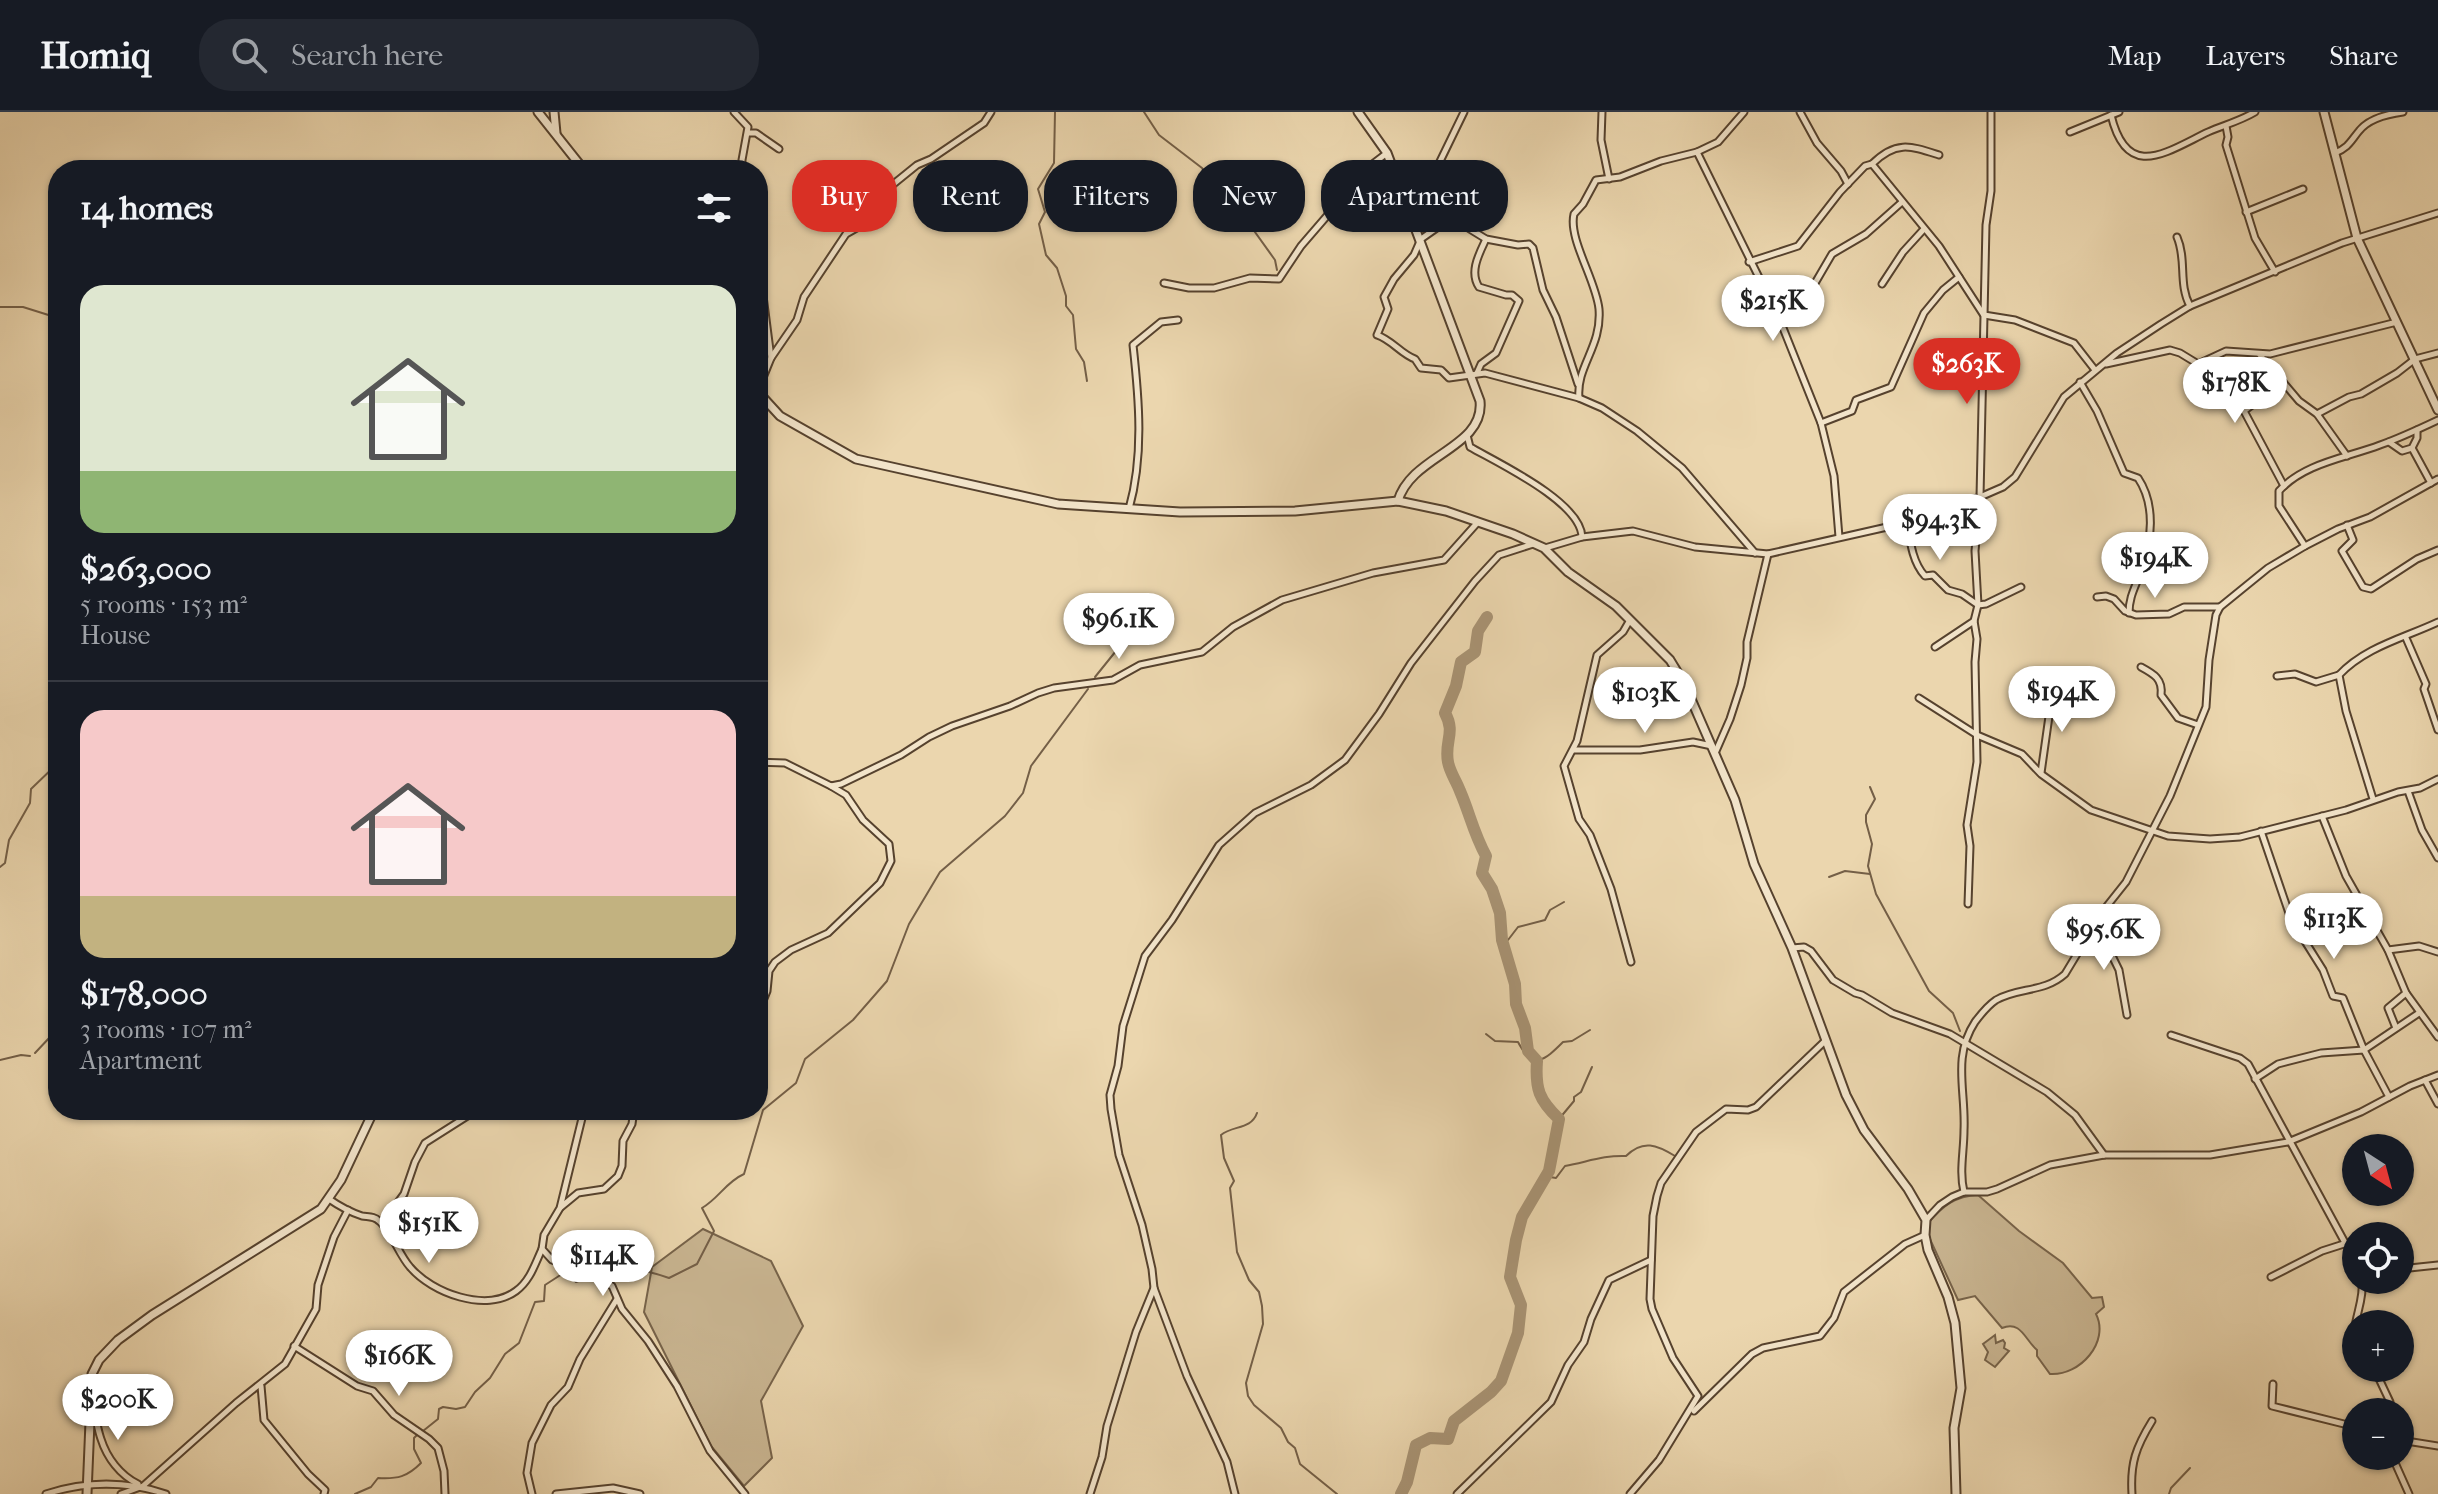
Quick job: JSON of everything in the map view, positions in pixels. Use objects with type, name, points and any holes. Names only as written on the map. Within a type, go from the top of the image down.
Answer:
[{"type":"street","points":[[538,112],[576,160]]},
{"type":"street","points":[[554,112],[556,133]]},
{"type":"street","points":[[734,112],[748,127],[743,160]]},
{"type":"street","points":[[768,366],[797,320],[804,297],[846,234],[860,226],[891,186],[917,165],[984,123],[991,112]]},
{"type":"street","points":[[1358,112],[1390,160]]},
{"type":"street","points":[[1441,160],[1464,112]]},
{"type":"street","points":[[1602,112],[1601,140],[1609,179]]},
{"type":"street","points":[[1578,384],[1594,349],[1599,311],[1592,278],[1572,219],[1596,180],[1631,173],[1697,152],[1718,142],[1744,112]]},
{"type":"street","points":[[1800,112],[1817,143],[1848,184]]},
{"type":"street","points":[[1968,904],[1970,846],[1967,825],[1977,762],[1977,639],[1974,621],[1978,605],[1975,551],[1980,497],[1991,112]]},
{"type":"street","points":[[2070,132],[2119,112]]},
{"type":"street","points":[[2111,115],[2115,134],[2120,141],[2139,157],[2145,158],[2169,151],[2255,112]]},
{"type":"street","points":[[2324,112],[2357,238],[2438,410]]},
{"type":"street","points":[[2334,153],[2349,147],[2364,125],[2383,116],[2403,112]]},
{"type":"street","points":[[2226,126],[2226,145],[2246,212],[2255,238],[2275,272]]},
{"type":"street","points":[[748,133],[756,133],[779,149]]},
{"type":"street","points":[[1749,262],[1798,246],[1865,166],[1890,150],[1907,145],[1939,155]]},
{"type":"street","points":[[1697,152],[1773,307],[1821,423],[1834,476],[1839,537]]},
{"type":"street","points":[[1164,283],[1189,288],[1214,288],[1250,278],[1279,279],[1301,246],[1370,166],[1387,153]]},
{"type":"street","points":[[1872,164],[1924,229],[1984,315],[2015,320],[2074,343],[2097,368]]},
{"type":"street","points":[[2246,212],[2303,189]]},
{"type":"street","points":[[1773,307],[1785,298],[1798,297],[1811,290],[1832,254],[1866,234],[1902,202]]},
{"type":"street","points":[[1544,548],[1582,537],[1633,531],[1695,547],[1768,554],[1907,521],[1980,497],[2003,487],[2015,477],[2057,407],[2080,382],[2190,306],[2357,238],[2438,213]]},
{"type":"street","points":[[1579,398],[1578,384],[1559,325],[1543,290],[1533,248],[1529,244],[1486,239],[1460,223],[1441,225],[1421,239],[1414,255],[1384,297],[1388,309],[1377,335],[1401,348],[1421,368],[1441,370],[1449,378],[1474,373],[1579,398],[1614,415],[1668,455],[1755,553]]},
{"type":"street","points":[[1882,284],[1903,252],[1924,229]]},
{"type":"street","points":[[1398,501],[1413,476],[1430,460],[1467,435],[1481,411],[1474,373],[1418,232]]},
{"type":"street","points":[[2177,237],[2183,252],[2184,291],[2190,306]]},
{"type":"street","points":[[1474,373],[1496,353],[1519,301],[1512,295],[1479,287],[1474,279],[1476,262],[1486,239]]},
{"type":"street","points":[[1821,423],[1852,411],[1856,400],[1891,387],[1924,313],[1943,290],[1959,277]]},
{"type":"street","points":[[1129,510],[1140,457],[1138,376],[1133,345],[1161,322],[1178,320]]},
{"type":"street","points":[[2097,368],[2170,350],[2198,364],[2226,351],[2260,355],[2397,322]]},
{"type":"street","points":[[768,335],[771,358]]},
{"type":"street","points":[[2317,414],[2361,394],[2415,359],[2438,353]]},
{"type":"street","points":[[2260,355],[2299,401],[2317,414],[2347,456]]},
{"type":"street","points":[[2080,382],[2097,411],[2124,473],[2138,478],[2149,500],[2147,551],[2131,593],[2129,613]]},
{"type":"street","points":[[2283,382],[2244,411],[2284,486]]},
{"type":"street","points":[[768,403],[780,416],[856,459],[1058,504],[1129,510],[1295,511],[1398,501],[1435,508],[1479,521],[1544,548],[1568,572],[1605,596],[1670,660],[1677,671],[1735,800],[1754,864],[1792,948],[1856,1117],[1908,1189],[1926,1220],[1925,1235],[1955,1323],[1961,1388],[1954,1428],[1956,1494]]},
{"type":"street","points":[[2305,546],[2279,506],[2279,491],[2284,486],[2309,469],[2389,442],[2438,420]]},
{"type":"street","points":[[2389,442],[2402,451],[2412,448],[2417,430]]},
{"type":"street","points":[[1467,435],[1470,447],[1527,479],[1569,510],[1578,520],[1582,537]]},
{"type":"street","points":[[2412,448],[2431,483]]},
{"type":"street","points":[[1964,1192],[1960,1175],[1964,1113],[1960,1071],[1961,1053],[1967,1035],[1983,1011],[1997,999],[2031,991],[2065,974],[2126,882],[2152,832],[2206,707],[2209,660],[2220,607],[2268,568],[2305,546],[2370,517],[2438,479]]},
{"type":"street","points":[[831,786],[888,762],[952,726],[1038,693],[1113,680],[1140,665],[1202,652],[1233,627],[1282,600],[1347,580],[1444,560],[1479,521]]},
{"type":"street","points":[[1907,521],[1911,547],[1921,573],[1933,575],[1948,590],[1962,594],[1978,605],[2021,587]]},
{"type":"street","points":[[2347,525],[2353,540],[2342,551],[2363,587],[2371,589],[2417,559],[2438,550]]},
{"type":"street","points":[[1235,1494],[1227,1462],[1187,1376],[1154,1288],[1142,1225],[1119,1155],[1111,1109],[1110,1095],[1118,1066],[1123,1026],[1145,956],[1172,920],[1219,845],[1255,813],[1311,785],[1345,760],[1411,663],[1475,581],[1499,555],[1534,544]]},
{"type":"street","points":[[1714,749],[1730,719],[1741,685],[1747,642],[1768,554]]},
{"type":"street","points":[[2097,597],[2114,599],[2129,613],[2169,614],[2184,607],[2220,607]]},
{"type":"street","points":[[1630,620],[1623,632],[1597,655],[1574,750],[1564,766],[1579,819],[1590,835],[1611,889],[1631,962]]},
{"type":"street","points":[[1935,647],[1974,621]]},
{"type":"street","points":[[2277,676],[2295,674],[2316,682],[2339,675],[2361,654],[2406,638],[2438,622]]},
{"type":"street","points":[[2406,638],[2426,684],[2424,689],[2438,730]]},
{"type":"street","points":[[2141,667],[2158,679],[2162,685],[2161,695],[2178,718],[2198,725]]},
{"type":"street","points":[[2339,675],[2346,711],[2373,799]]},
{"type":"street","points":[[2041,774],[2053,688]]},
{"type":"street","points":[[1919,698],[1977,735],[2022,754],[2041,774],[2091,810],[2152,832],[2210,839],[2240,837],[2408,791],[2438,779]]},
{"type":"street","points":[[1574,750],[1640,750],[1693,742],[1714,749]]},
{"type":"street","points":[[768,762],[785,763],[846,795],[863,820],[889,844],[891,861],[880,883],[828,933],[802,944],[775,962],[769,971],[768,981]]},
{"type":"street","points":[[2408,791],[2422,830],[2438,858]]},
{"type":"street","points":[[2322,816],[2346,876],[2388,950],[2406,993],[2438,1037]]},
{"type":"street","points":[[2261,831],[2291,919],[2323,970],[2333,996],[2343,998],[2364,1050],[2389,1097]]},
{"type":"street","points":[[2096,923],[2119,970],[2127,1015]]},
{"type":"street","points":[[2388,950],[2419,946],[2438,952]]},
{"type":"street","points":[[1792,948],[1804,947],[1811,951],[1833,980],[1892,1013],[1941,1029],[1966,1042],[2060,1101],[2075,1115],[2104,1155]]},
{"type":"street","points":[[2396,1028],[2388,1008],[2406,993]]},
{"type":"street","points":[[2255,1079],[2278,1064],[2321,1053],[2364,1050],[2419,1013]]},
{"type":"street","points":[[2171,1035],[2240,1058],[2248,1064],[2288,1142],[2342,1234]]},
{"type":"street","points":[[1630,1494],[1659,1460],[1698,1396],[1673,1358],[1652,1309],[1653,1216],[1661,1183],[1696,1132],[1726,1109],[1748,1110],[1756,1107],[1825,1041]]},
{"type":"street","points":[[1926,1220],[1940,1205],[1964,1192],[1987,1192],[2050,1165],[2104,1155],[2210,1155],[2288,1142],[2350,1117],[2438,1075]]},
{"type":"street","points":[[2424,1080],[2438,1104]]},
{"type":"street","points":[[87,1489],[92,1374],[99,1360],[118,1340],[152,1315],[312,1216],[329,1199],[357,1150],[370,1120]]},
{"type":"street","points":[[383,1223],[404,1194],[425,1143],[461,1120]]},
{"type":"street","points":[[329,1199],[383,1223],[410,1267],[436,1287],[471,1299],[498,1298],[516,1292],[531,1276],[544,1235],[560,1208],[582,1120]]},
{"type":"street","points":[[560,1208],[578,1193],[604,1189],[618,1176],[622,1166],[623,1141],[633,1120]]},
{"type":"street","points":[[121,1494],[143,1486],[285,1364],[316,1309],[318,1285],[334,1237],[348,1210]]},
{"type":"street","points":[[1683,1424],[1752,1354],[1763,1348],[1820,1336],[1834,1318],[1844,1292],[1905,1244],[1925,1235]]},
{"type":"street","points":[[2271,1277],[2322,1251],[2342,1245]]},
{"type":"street","points":[[542,1249],[552,1260],[577,1268],[612,1286],[622,1309],[648,1341],[677,1386],[710,1451],[745,1494]]},
{"type":"street","points":[[1457,1494],[1551,1402],[1568,1365],[1584,1342],[1609,1280],[1651,1260]]},
{"type":"street","points":[[2414,1268],[2438,1265]]},
{"type":"street","points":[[1090,1494],[1136,1332],[1154,1288]]},
{"type":"street","points":[[532,1494],[527,1473],[532,1443],[551,1405],[568,1387],[580,1359],[618,1298]]},
{"type":"street","points":[[294,1346],[357,1386],[373,1391],[394,1415],[429,1439],[438,1448],[444,1471],[445,1494]]},
{"type":"street","points":[[2273,1384],[2272,1406],[2342,1424]]},
{"type":"street","points":[[261,1386],[264,1420],[325,1490],[324,1494]]},
{"type":"street","points":[[91,1407],[101,1442],[116,1468],[127,1478],[166,1494]]},
{"type":"street","points":[[2132,1494],[2131,1475],[2136,1447],[2152,1421]]},
{"type":"street","points":[[2414,1442],[2438,1446]]},
{"type":"street","points":[[2398,1470],[2409,1494]]},
{"type":"street","points":[[46,1494],[143,1486]]},
{"type":"street","points":[[556,1494],[613,1488],[640,1494]]},
{"type":"shaded area","points":[[1978,1195],[2019,1231],[2063,1263],[2092,1298],[2102,1297],[2104,1307],[2096,1314],[2099,1335],[2096,1346],[2072,1369],[2050,1374],[2037,1356],[2037,1350],[2022,1332],[2014,1327],[2002,1328],[1975,1296],[1958,1300],[1929,1237],[1928,1223],[1950,1203]]},
{"type":"shaded area","points":[[703,1229],[771,1261],[803,1326],[761,1401],[772,1458],[744,1486],[711,1446],[644,1312],[652,1267]]},
{"type":"shaded area","points":[[1995,1335],[1996,1343],[2003,1340],[2004,1348],[2009,1351],[1995,1367],[1985,1360],[1988,1352],[1983,1344]]},
{"type":"waterway","points":[[1055,112],[1054,163],[1038,189],[1045,212],[1039,224],[1046,255],[1057,268],[1066,306],[1073,315],[1076,349],[1084,362],[1087,381]]},
{"type":"waterway","points":[[1144,112],[1159,135],[1202,168],[1237,207],[1275,260],[1277,270]]},
{"type":"waterway","points":[[0,307],[23,307],[48,315]]},
{"type":"waterway","points":[[1401,1494],[1416,1445],[1430,1438],[1448,1439],[1454,1421],[1501,1381],[1518,1333],[1521,1305],[1510,1277],[1516,1240],[1522,1217],[1549,1171],[1559,1119],[1540,1093],[1537,1061],[1528,1051],[1525,1028],[1516,1004],[1515,984],[1502,940],[1500,913],[1492,889],[1482,873],[1486,856],[1448,762],[1450,726],[1445,713],[1456,686],[1461,662],[1475,652],[1478,631],[1487,617]]},
{"type":"waterway","points":[[1095,677],[1120,646]]},
{"type":"waterway","points":[[768,1106],[796,1083],[805,1059],[853,1020],[887,981],[909,924],[940,872],[1005,816],[1023,793],[1031,766],[1088,689]]},
{"type":"waterway","points":[[0,867],[5,863],[9,840],[30,803],[31,789],[48,773]]},
{"type":"waterway","points":[[1870,787],[1875,799],[1866,815],[1872,844],[1868,866],[1876,894],[1929,991],[1953,1013],[1960,1031]]},
{"type":"waterway","points":[[1829,877],[1845,871],[1870,874]]},
{"type":"waterway","points":[[1502,940],[1508,940],[1518,927],[1545,920],[1550,910],[1564,902]]},
{"type":"waterway","points":[[1486,1034],[1495,1041],[1518,1042],[1529,1057],[1539,1060],[1563,1042],[1572,1041],[1590,1030]]},
{"type":"waterway","points":[[35,1053],[48,1039]]},
{"type":"waterway","points":[[0,1060],[30,1056]]},
{"type":"waterway","points":[[1559,1119],[1581,1092],[1592,1067]]},
{"type":"waterway","points":[[1257,1113],[1251,1122],[1221,1135],[1224,1158],[1234,1181],[1230,1188],[1237,1252],[1249,1280],[1259,1292],[1262,1306],[1263,1324],[1246,1383],[1248,1396],[1281,1428],[1295,1448],[1300,1464],[1337,1494]]},
{"type":"waterway","points":[[423,1431],[438,1419],[439,1409],[465,1407],[490,1378],[505,1354],[519,1343],[535,1302],[544,1301],[545,1285],[562,1274],[571,1276],[576,1282],[612,1270],[632,1269],[669,1278],[697,1264],[714,1231],[702,1208],[744,1174],[760,1120]]},
{"type":"waterway","points":[[1549,1171],[1550,1177],[1556,1178],[1565,1166],[1626,1156],[1644,1146],[1656,1147],[1675,1156]]},
{"type":"waterway","points":[[355,1494],[371,1487],[378,1478],[402,1476],[421,1463],[414,1449],[417,1435]]},
{"type":"waterway","points":[[2169,1494],[2190,1468]]}]
